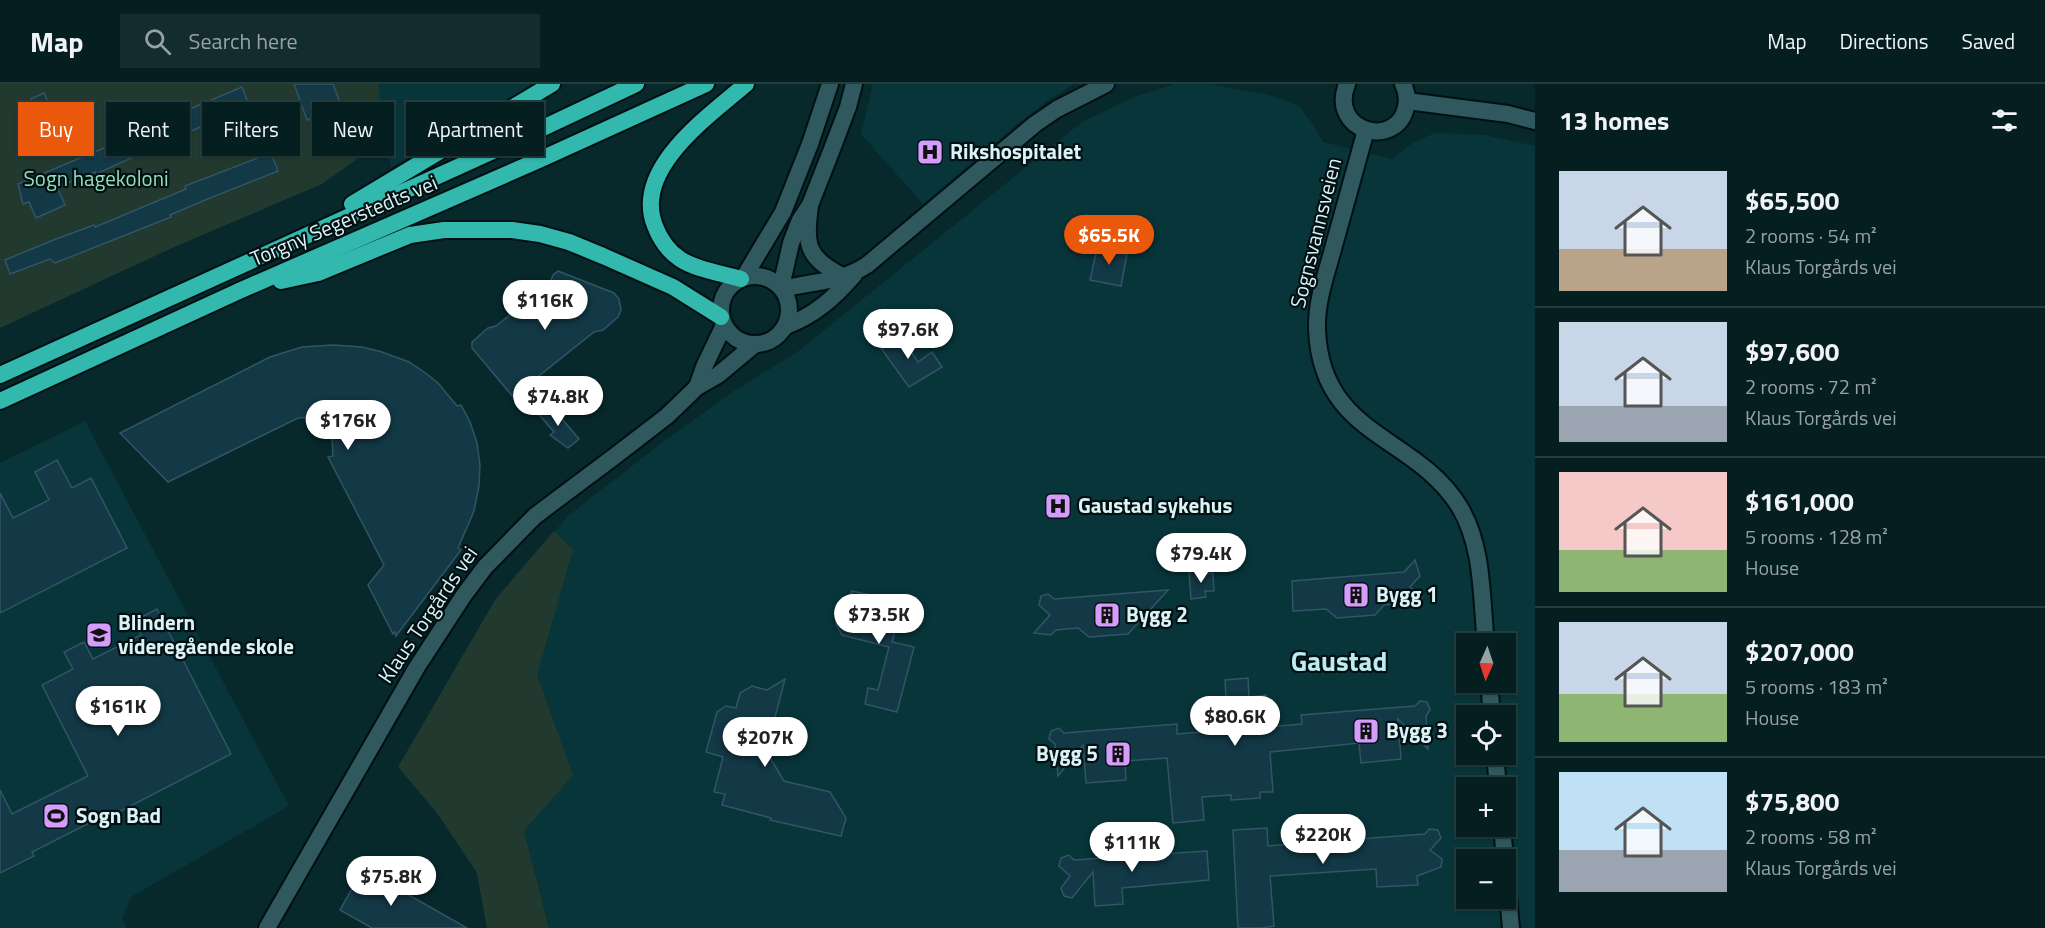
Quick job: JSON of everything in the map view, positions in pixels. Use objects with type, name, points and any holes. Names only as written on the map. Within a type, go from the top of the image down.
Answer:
[{"type":"highway","points":[[274,250],[552,84]]},
{"type":"highway","name":"Torgny Segerstedts vei","points":[[0,375],[636,84]]},
{"type":"highway","name":"Torgny Segerstedts vei","points":[[0,401],[239,291],[550,156],[706,84]]},
{"type":"highway","points":[[743,278],[692,265],[680,259],[661,239],[652,219],[650,206],[658,176],[673,152],[701,122],[746,84]]},
{"type":"highway","points":[[239,291],[318,273],[410,235],[444,230],[488,229],[540,234],[569,243],[652,277],[723,321]]},
{"type":"street","points":[[830,84],[810,144],[783,212],[743,278],[727,291],[723,298],[723,321],[737,339],[754,345],[773,340],[786,326],[825,305],[850,275]]},
{"type":"street","points":[[782,288],[791,243],[800,220],[810,205],[845,115],[854,84]]},
{"type":"street","points":[[782,288],[829,282],[850,275],[867,265],[1035,124],[1057,109],[1106,84]]},
{"type":"street","points":[[1347,84],[1343,103],[1350,120],[1366,130],[1384,131],[1393,127],[1405,112],[1407,101],[1403,84]]},
{"type":"street","points":[[1407,101],[1508,114],[1535,121]]},
{"type":"street","name":"Sognsvannsveien","points":[[1366,130],[1321,295],[1317,326],[1321,357],[1330,383],[1348,411],[1360,423],[1444,484],[1460,508],[1472,532],[1477,553],[1484,633]]},
{"type":"street","points":[[810,205],[808,242],[813,254],[826,267],[850,275]]},
{"type":"street","points":[[743,278],[764,277],[773,280],[782,288],[790,307],[786,326]]},
{"type":"street","name":"Klaus Torgårds vei","points":[[697,387],[723,321]]},
{"type":"street","name":"Klaus Torgårds vei","points":[[267,928],[417,667],[485,567],[535,516],[667,416],[697,387],[717,375],[754,345]]},
{"type":"street","points":[[1509,909],[1511,928]]},
{"type":"shaded area","points":[[379,84],[534,84],[503,102],[406,102],[406,156],[410,156],[391,167],[389,156],[394,156],[394,102],[380,102]]},
{"type":"shaded area","name":"Rikshospitalet","points":[[873,84],[1074,84],[1048,100],[1014,127],[923,204],[861,134]]},
{"type":"shaded area","name":"Gaustad sykehus","points":[[1175,84],[1209,84],[1269,95],[1299,106],[1323,142],[1392,159],[1414,142],[1435,133],[1485,135],[1535,146],[1535,928],[549,928],[524,831],[511,580],[569,515],[659,445],[734,391],[796,353],[1082,122],[1134,97]]},
{"type":"shaded area","name":"Blindern videregående skole","points":[[85,421],[289,806],[131,897],[122,919],[127,928],[0,928],[0,463]]},
{"type":"green space","name":"Sogn hagekoloni","points":[[0,84],[379,84],[380,102],[312,102],[312,156],[361,156],[322,184],[172,248],[0,328]]},
{"type":"green space","points":[[554,531],[573,550],[537,675],[573,775],[524,831],[549,928],[487,928],[477,873],[437,813],[398,767],[495,600]]},
{"type":"building","points":[[294,84],[333,84],[340,102],[312,102],[312,118],[307,120]]},
{"type":"building","points":[[242,87],[248,102],[207,102]]},
{"type":"building","points":[[44,93],[48,102],[32,102],[31,99]]},
{"type":"building","points":[[202,104],[202,126],[190,132],[191,111],[190,109]]},
{"type":"building","points":[[106,147],[106,156],[136,156],[96,174],[95,172],[57,187],[65,205],[36,218],[29,202],[23,204],[18,184],[85,156],[94,156],[94,152]]},
{"type":"building","points":[[263,156],[272,156],[278,171],[55,263],[50,259],[10,274],[5,260],[94,225],[95,227],[186,189],[185,186]]},
{"type":"building","points":[[1104,244],[1121,247],[1119,253],[1127,254],[1121,286],[1090,280],[1097,249],[1103,250]]},
{"type":"building","points":[[558,271],[614,293],[619,299],[621,310],[618,317],[603,330],[594,332],[539,376],[530,392],[519,399],[514,398],[472,348],[472,342],[550,283],[553,275]]},
{"type":"building","points":[[897,331],[918,362],[932,352],[942,367],[909,387],[878,344]]},
{"type":"building","points":[[333,345],[362,347],[382,352],[409,362],[424,372],[438,383],[457,406],[461,405],[477,443],[480,465],[479,486],[474,511],[458,548],[461,550],[396,636],[368,585],[384,565],[328,457],[333,456],[332,438],[328,428],[321,421],[313,417],[298,418],[168,482],[120,433],[270,357],[302,347]]},
{"type":"building","points":[[551,406],[579,439],[568,448],[550,435],[554,432],[535,410]]},
{"type":"building","points":[[57,460],[72,488],[91,478],[127,548],[0,613],[0,493],[13,518],[49,500],[35,472]]},
{"type":"building","name":"Bygg 1","points":[[1415,560],[1420,576],[1410,587],[1422,597],[1420,605],[1412,608],[1406,603],[1384,605],[1375,615],[1337,618],[1326,609],[1293,611],[1292,581],[1404,572]]},
{"type":"building","points":[[1203,570],[1204,574],[1213,573],[1214,591],[1205,591],[1206,597],[1191,599],[1189,571]]},
{"type":"building","name":"Bygg 2","points":[[1168,590],[1128,634],[1089,637],[1078,628],[1056,630],[1051,635],[1034,633],[1050,615],[1039,605],[1041,596],[1048,594],[1054,599]]},
{"type":"building","points":[[852,591],[897,601],[891,625],[895,631],[892,642],[914,647],[897,712],[865,704],[868,688],[878,690],[889,647],[842,635],[836,624],[844,619]]},
{"type":"building","points":[[157,609],[231,754],[109,817],[107,814],[32,852],[34,856],[0,873],[0,790],[12,814],[88,776],[42,685],[73,669],[64,652],[84,642],[93,659],[141,635],[134,621]]},
{"type":"building","points":[[1248,678],[1249,697],[1266,695],[1268,727],[1302,724],[1301,715],[1415,706],[1420,701],[1427,702],[1430,710],[1426,716],[1428,749],[1398,719],[1401,759],[1361,763],[1359,743],[1270,752],[1273,792],[1260,792],[1260,798],[1231,800],[1231,795],[1202,797],[1204,820],[1173,823],[1167,758],[1125,761],[1126,780],[1086,783],[1083,745],[1058,776],[1055,744],[1049,739],[1051,731],[1059,728],[1064,733],[1177,724],[1177,734],[1213,731],[1211,700],[1226,698],[1225,680]]},
{"type":"building","points":[[785,679],[766,751],[784,781],[830,792],[846,818],[841,836],[770,820],[771,818],[722,805],[725,794],[714,792],[723,757],[706,752],[717,712],[726,706],[736,708],[740,693],[752,686],[767,690]]},
{"type":"building","points":[[1267,828],[1268,846],[1425,834],[1429,829],[1438,830],[1441,838],[1430,850],[1442,859],[1441,867],[1417,876],[1418,885],[1377,887],[1376,869],[1270,876],[1274,926],[1238,928],[1233,830]]},
{"type":"building","points":[[1207,851],[1209,880],[1122,888],[1123,904],[1095,906],[1093,872],[1072,898],[1064,896],[1061,888],[1070,876],[1059,866],[1061,858],[1069,855],[1074,860]]},
{"type":"building","points":[[363,869],[467,928],[372,928],[340,910]]},
{"type":"place","name":"Rikshospitalet","points":[[930,152]]},
{"type":"place","name":"Gaustad sykehus","points":[[1058,506]]},
{"type":"place","name":"Bygg 1","points":[[1356,595]]},
{"type":"place","name":"Bygg 2","points":[[1107,615]]},
{"type":"place","name":"Blindern videregående skole","points":[[99,635]]},
{"type":"place","name":"Bygg 3","points":[[1366,731]]},
{"type":"place","name":"Bygg 5","points":[[1118,754]]},
{"type":"place","name":"Sogn Bad","points":[[56,816]]},
{"type":"district","name":"Gaustad","points":[[1339,662]]}]
